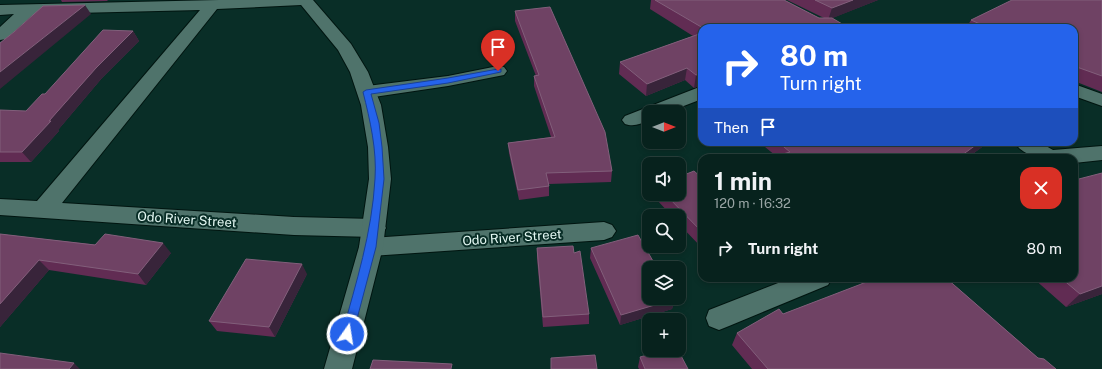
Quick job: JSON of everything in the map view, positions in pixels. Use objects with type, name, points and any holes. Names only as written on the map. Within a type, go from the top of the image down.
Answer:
[{"type":"street","points":[[0,10],[212,5],[301,0]]},
{"type":"street","points":[[305,0],[345,48],[359,72],[375,123],[378,147],[380,179],[373,237],[338,369]]},
{"type":"street","points":[[43,210],[212,5]]},
{"type":"street","points":[[0,35],[29,10]]},
{"type":"street","points":[[366,92],[448,81],[498,71]]},
{"type":"street","points":[[1078,91],[1102,100]]},
{"type":"street","points":[[669,105],[698,94]]},
{"type":"street","points":[[1030,146],[1041,154]]},
{"type":"street","points":[[1078,155],[1102,153]]},
{"type":"street","name":"Odo River Street","points":[[0,207],[294,226],[373,237],[604,232]]},
{"type":"street","points":[[719,318],[809,282]]},
{"type":"building","points":[[655,0],[784,0],[819,18],[832,18],[842,24],[698,24]]},
{"type":"building","points":[[815,0],[853,0],[832,8]]},
{"type":"building","points":[[1012,0],[1102,0],[1102,76],[1078,67],[1078,24],[980,24],[971,20]]},
{"type":"building","points":[[85,5],[0,72],[0,43],[43,6]]},
{"type":"building","points":[[550,7],[605,132],[612,171],[546,173],[549,186],[518,190],[508,143],[555,137],[534,76],[539,75],[515,11]]},
{"type":"building","points":[[103,30],[133,31],[96,68],[49,121],[51,121],[22,152],[0,152],[0,110],[26,111],[42,94],[45,94]]},
{"type":"building","points":[[698,34],[698,75],[696,75],[687,68],[647,84],[620,62]]},
{"type":"building","points":[[783,146],[974,146],[964,154],[783,154],[790,152]]},
{"type":"building","points":[[694,171],[698,174],[698,228],[686,216],[686,209],[680,209],[672,201],[686,201],[686,174]]},
{"type":"building","points":[[1102,173],[1102,286],[1080,294],[1066,282],[1078,282],[1078,179]]},
{"type":"building","points":[[0,234],[95,245],[105,234],[163,243],[138,274],[39,260],[0,304]]},
{"type":"building","points":[[638,235],[642,242],[642,253],[648,253],[653,261],[642,261],[642,305],[655,305],[621,315],[591,248]]},
{"type":"building","points":[[573,246],[574,253],[580,251],[589,314],[543,317],[537,248]]},
{"type":"building","points":[[246,259],[302,264],[269,327],[209,321]]},
{"type":"building","points":[[867,282],[951,282],[1038,358],[1044,359],[1056,369],[768,369],[737,333],[779,309],[783,314]]},
{"type":"building","points":[[0,353],[74,363],[69,369],[0,369]]},
{"type":"building","points":[[595,355],[597,369],[551,369],[551,358]]},
{"type":"building","points":[[640,357],[682,357],[688,369],[645,369]]},
{"type":"building","points":[[373,360],[452,364],[451,369],[370,369]]},
{"type":"route","points":[[347,334],[371,247],[380,179],[375,123],[366,92],[448,81],[498,71]]}]
